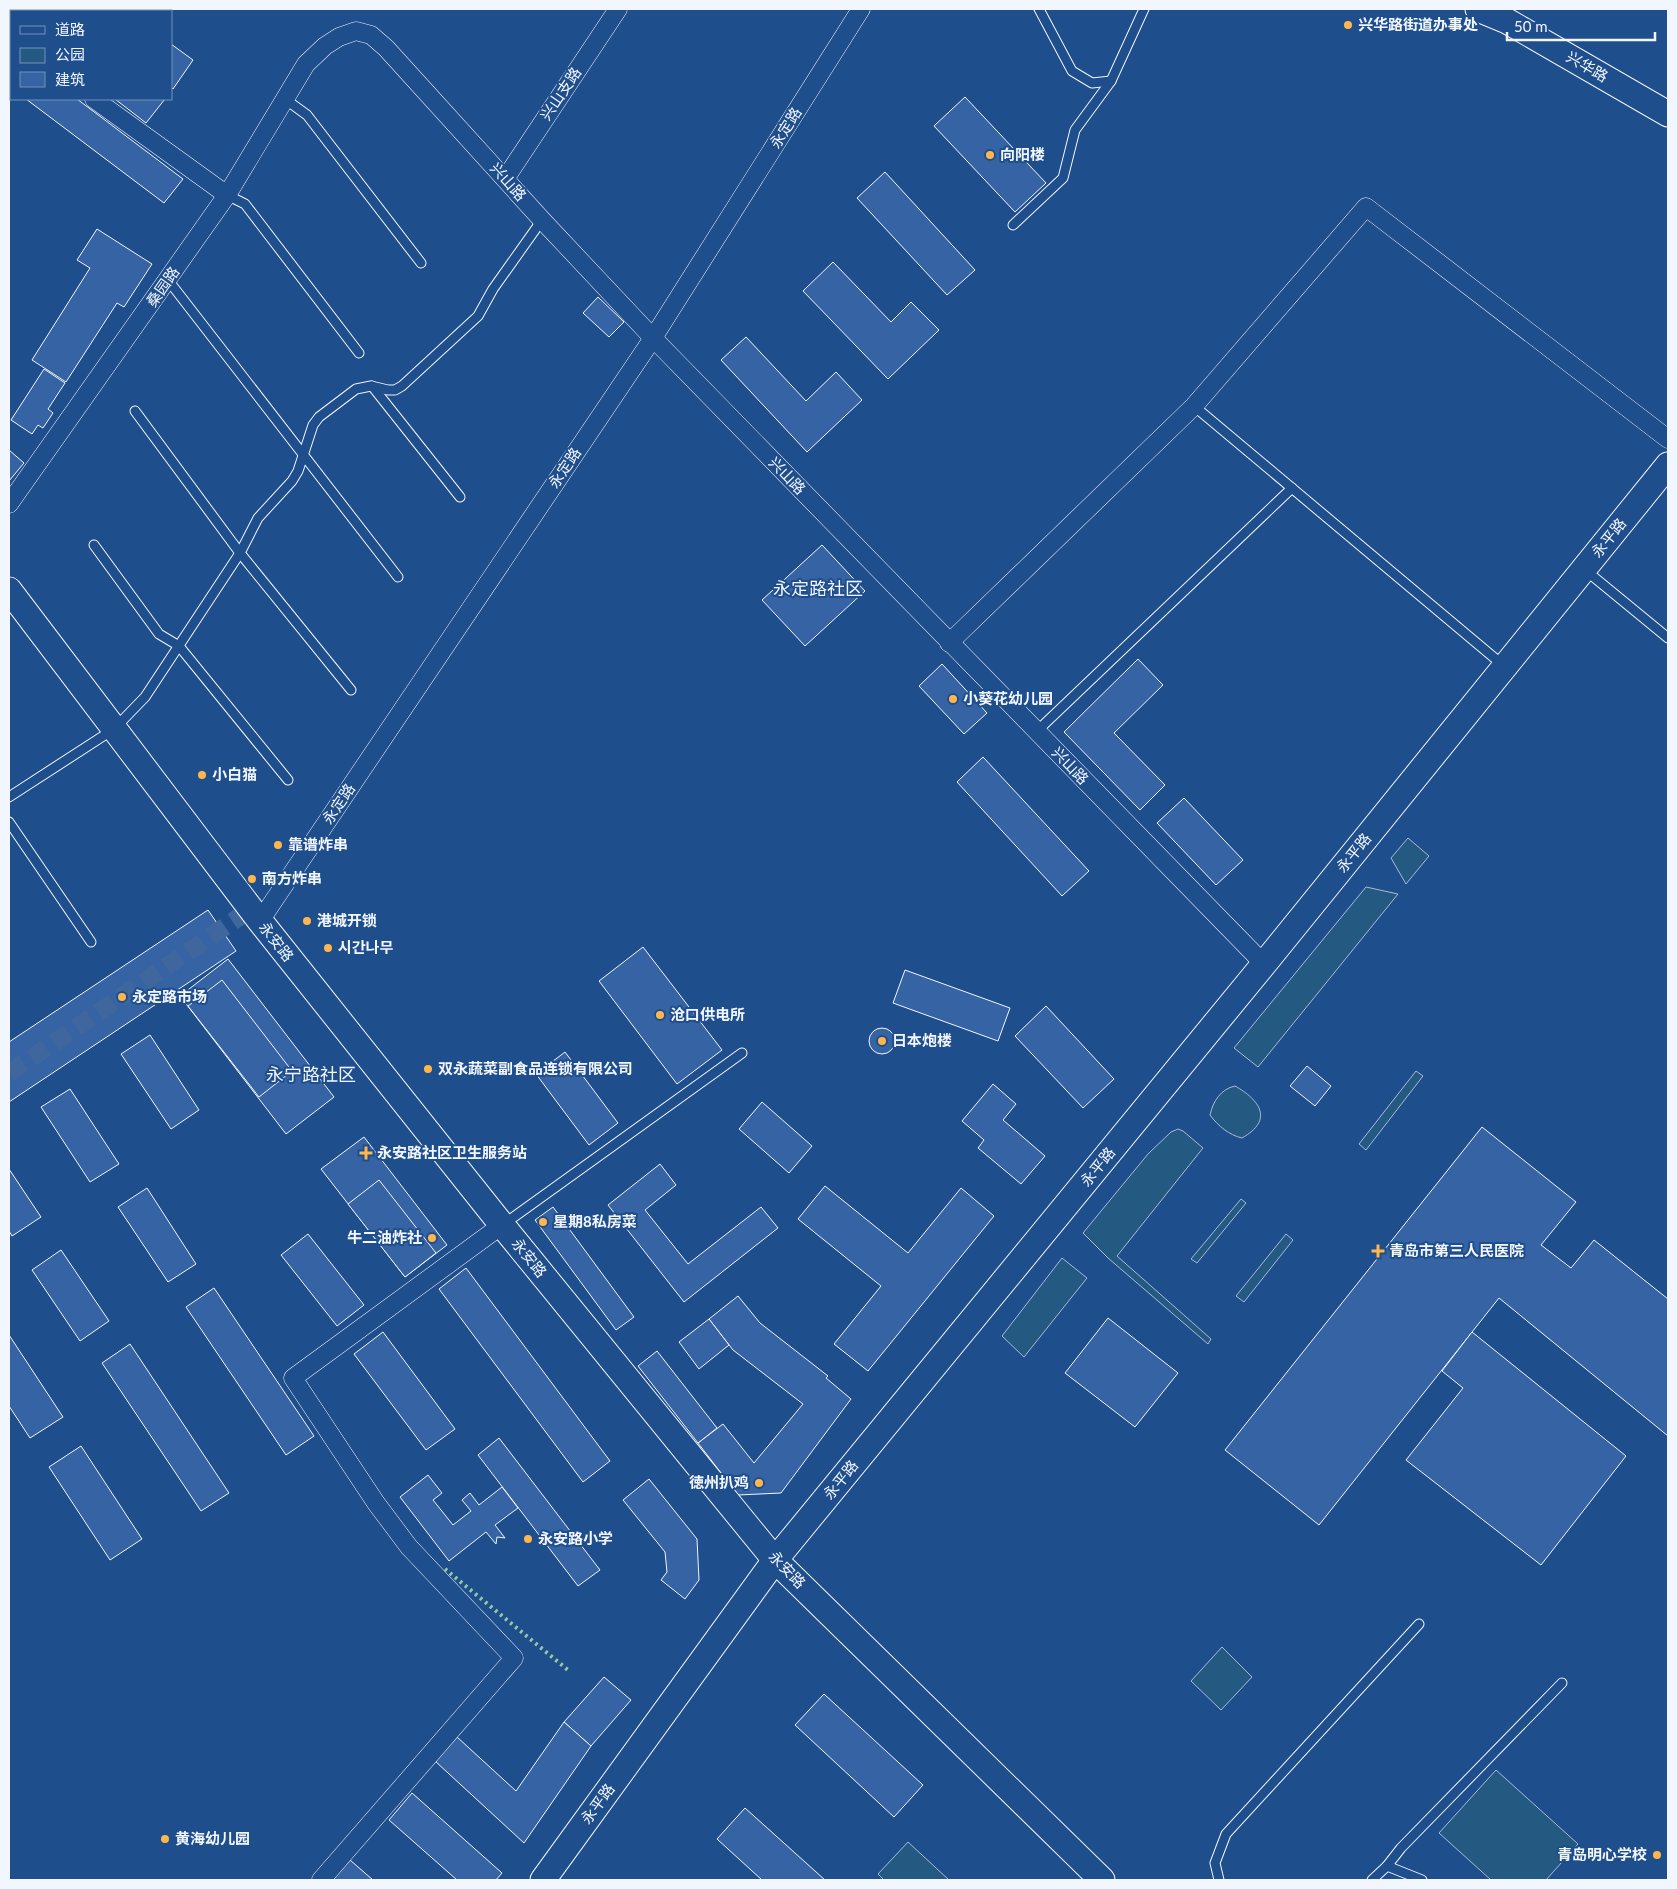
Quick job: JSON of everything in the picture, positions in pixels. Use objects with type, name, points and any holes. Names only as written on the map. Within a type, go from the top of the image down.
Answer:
[{"type":"street","name":"兴山支路","points":[[504,179],[618,9]]},
{"type":"street","name":"永定路","points":[[260,921],[653,338],[861,9]]},
{"type":"street","name":"兴华路","points":[[1478,9],[1507,21],[1668,114]]},
{"type":"street","name":"兴山路","points":[[306,64],[325,46],[348,33],[356,31],[371,35],[386,48],[504,179],[653,338],[1264,964]]},
{"type":"street","name":"桑园路","points":[[9,504],[227,195],[306,64]]},
{"type":"street","points":[[95,100],[227,195]]},
{"type":"street","points":[[949,643],[1194,406],[1366,207],[1668,439]]},
{"type":"street","name":"永平路","points":[[543,1880],[775,1560],[1264,964],[1668,465]]},
{"type":"street","name":"永安路","points":[[9,590],[260,921],[502,1225],[775,1560],[1102,1880]]},
{"type":"street","points":[[321,1880],[514,1658],[410,1547],[376,1503],[292,1378],[502,1225]]},
{"type":"lane","points":[[1039,9],[1072,71],[1092,84],[1111,81]]},
{"type":"lane","points":[[1013,225],[1063,178],[1075,130],[1111,81],[1144,9]]},
{"type":"lane","points":[[285,99],[307,115],[421,263]]},
{"type":"lane","points":[[227,195],[245,204],[360,353]]},
{"type":"lane","points":[[9,797],[114,728],[145,697],[240,553],[258,518],[292,481],[304,456],[313,425],[319,417],[356,388],[371,386],[395,390],[402,386],[478,316],[493,289],[542,220]]},
{"type":"lane","points":[[168,280],[398,577]]},
{"type":"lane","points":[[371,386],[460,497]]},
{"type":"lane","points":[[1194,406],[1505,666]]},
{"type":"lane","points":[[135,412],[240,553],[351,690]]},
{"type":"lane","points":[[1036,732],[1292,488]]},
{"type":"lane","points":[[94,545],[159,634],[179,646],[288,780]]},
{"type":"lane","points":[[1584,569],[1668,638]]},
{"type":"lane","points":[[9,822],[91,942]]},
{"type":"lane","points":[[502,1225],[742,1053]]},
{"type":"lane","points":[[1219,1880],[1215,1863],[1226,1834],[1419,1624]]},
{"type":"lane","points":[[1372,1880],[1562,1683]]},
{"type":"lane","points":[[1387,1866],[1422,1880]]},
{"type":"green space","points":[[1408,838],[1429,856],[1406,884],[1391,858]]},
{"type":"green space","points":[[1366,887],[1398,894],[1258,1067],[1234,1048]]},
{"type":"green space","points":[[1416,1071],[1423,1076],[1366,1150],[1359,1144]]},
{"type":"green space","points":[[1235,1086],[1251,1098],[1260,1110],[1258,1124],[1242,1138],[1224,1130],[1210,1115],[1218,1096]]},
{"type":"green space","points":[[1178,1129],[1203,1148],[1117,1256],[1211,1339],[1208,1344],[1108,1258],[1083,1233],[1148,1154],[1171,1132]]},
{"type":"green space","points":[[1241,1199],[1246,1203],[1197,1263],[1191,1259]]},
{"type":"green space","points":[[1286,1234],[1293,1240],[1244,1302],[1236,1296]]},
{"type":"green space","points":[[1062,1258],[1087,1278],[1024,1357],[1002,1336]]},
{"type":"green space","points":[[1222,1647],[1252,1677],[1221,1710],[1191,1681]]},
{"type":"green space","points":[[1496,1770],[1578,1844],[1546,1880],[1491,1880],[1439,1833]]},
{"type":"green space","points":[[908,1842],[949,1880],[884,1880],[878,1874]]},
{"type":"building","points":[[162,9],[164,10],[128,10]]},
{"type":"building","points":[[172,45],[193,60],[172,88]]},
{"type":"building","name":"向阳楼","points":[[965,97],[1046,183],[1015,212],[934,126]]},
{"type":"building","points":[[27,100],[78,100],[183,179],[164,203]]},
{"type":"building","points":[[116,100],[164,100],[146,123]]},
{"type":"building","points":[[885,172],[975,270],[947,295],[857,198]]},
{"type":"building","points":[[97,229],[152,264],[124,307],[117,303],[66,382],[32,360],[90,268],[77,260]]},
{"type":"building","points":[[833,262],[891,322],[911,302],[939,330],[888,379],[803,291]]},
{"type":"building","points":[[598,297],[624,322],[609,337],[583,313]]},
{"type":"building","points":[[746,337],[806,401],[836,372],[862,400],[807,452],[721,360]]},
{"type":"building","points":[[44,369],[65,383],[48,409],[53,413],[43,428],[38,425],[32,434],[11,420]]},
{"type":"building","points":[[9,450],[24,463],[9,481]]},
{"type":"building","points":[[822,545],[865,591],[805,646],[762,600]]},
{"type":"building","points":[[1138,659],[1163,685],[1114,733],[1165,785],[1140,810],[1064,732]]},
{"type":"building","name":"小葵花幼儿园","points":[[942,664],[987,713],[964,734],[919,686]]},
{"type":"building","points":[[983,757],[1089,871],[1062,896],[957,782]]},
{"type":"building","points":[[1184,798],[1243,860],[1216,885],[1157,823]]},
{"type":"building","name":"永定路市场","points":[[208,910],[236,951],[9,1102],[9,1042]]},
{"type":"building","name":"沧口供电所","points":[[643,947],[722,1050],[677,1084],[599,981]]},
{"type":"building","points":[[228,959],[334,1097],[286,1134],[180,996]]},
{"type":"building","points":[[905,970],[1010,1008],[998,1041],[893,1003]]},
{"type":"building","points":[[222,980],[292,1071],[259,1097],[188,1006]]},
{"type":"building","points":[[1046,1006],[1114,1079],[1083,1108],[1015,1036]]},
{"type":"building","name":"日本炮楼","points":[[882,1028],[891,1032],[895,1041],[891,1050],[882,1054],[873,1050],[869,1041],[873,1032]]},
{"type":"building","points":[[150,1035],[199,1110],[171,1129],[121,1054]]},
{"type":"building","points":[[565,1052],[618,1123],[589,1145],[536,1074]]},
{"type":"building","points":[[1307,1066],[1331,1086],[1315,1106],[1290,1086]]},
{"type":"building","points":[[993,1084],[1016,1104],[1003,1120],[1045,1156],[1021,1184],[978,1148],[984,1140],[962,1121]]},
{"type":"building","points":[[70,1089],[119,1164],[90,1182],[41,1107]]},
{"type":"building","points":[[762,1102],[812,1146],[789,1173],[739,1129]]},
{"type":"building","points":[[1482,1127],[1576,1202],[1541,1245],[1571,1268],[1594,1240],[1668,1299],[1668,1436],[1499,1298],[1319,1525],[1225,1450]]},
{"type":"building","points":[[364,1137],[447,1245],[405,1277],[321,1169]]},
{"type":"building","points":[[660,1164],[676,1185],[645,1210],[688,1264],[761,1207],[778,1228],[684,1302],[608,1205]]},
{"type":"building","points":[[9,1169],[41,1217],[12,1236],[9,1231]]},
{"type":"building","points":[[379,1180],[436,1253],[405,1277],[348,1204]]},
{"type":"building","points":[[825,1186],[908,1253],[961,1188],[994,1216],[868,1371],[834,1344],[881,1286],[798,1219]]},
{"type":"building","points":[[147,1188],[196,1264],[168,1282],[118,1207]]},
{"type":"building","points":[[553,1207],[634,1317],[616,1330],[535,1220]]},
{"type":"building","points":[[308,1234],[364,1305],[337,1326],[281,1255]]},
{"type":"building","points":[[61,1250],[109,1321],[80,1341],[32,1270]]},
{"type":"building","points":[[466,1268],[610,1461],[583,1482],[439,1289]]},
{"type":"building","points":[[214,1288],[314,1436],[286,1455],[186,1307]]},
{"type":"building","points":[[738,1296],[760,1323],[828,1376],[826,1378],[851,1399],[781,1493],[738,1495],[698,1443],[723,1424],[754,1463],[803,1404],[733,1350],[709,1319]]},
{"type":"building","points":[[1108,1318],[1178,1373],[1135,1427],[1065,1373]]},
{"type":"building","points":[[709,1319],[729,1345],[699,1369],[679,1342]]},
{"type":"building","points":[[383,1332],[455,1429],[426,1450],[354,1354]]},
{"type":"building","points":[[1472,1332],[1626,1456],[1541,1565],[1406,1460],[1463,1388],[1442,1371]]},
{"type":"building","points":[[9,1335],[63,1417],[30,1438],[9,1406]]},
{"type":"building","points":[[130,1344],[229,1493],[201,1511],[102,1363]]},
{"type":"building","points":[[657,1351],[717,1428],[698,1443],[638,1366]]},
{"type":"building","points":[[499,1438],[600,1570],[578,1586],[478,1455]]},
{"type":"building","points":[[81,1446],[142,1539],[110,1560],[49,1467]]},
{"type":"building","points":[[428,1475],[442,1493],[433,1500],[453,1525],[471,1511],[462,1500],[470,1493],[479,1505],[502,1487],[518,1508],[495,1525],[505,1538],[497,1537],[496,1544],[486,1532],[449,1561],[400,1497]]},
{"type":"building","points":[[649,1479],[697,1539],[699,1580],[685,1599],[661,1580],[667,1572],[665,1552],[623,1500]]},
{"type":"building","points":[[604,1677],[631,1700],[591,1746],[564,1722]]},
{"type":"building","points":[[824,1694],[923,1785],[894,1817],[795,1725]]},
{"type":"building","points":[[564,1722],[591,1746],[524,1843],[435,1761],[457,1737],[516,1791]]},
{"type":"building","points":[[412,1793],[502,1873],[496,1880],[457,1880],[389,1820]]},
{"type":"building","points":[[745,1808],[825,1880],[762,1880],[717,1839]]},
{"type":"building","points":[[350,1860],[373,1880],[332,1880]]},
{"type":"tunnel","points":[[9,1073],[251,909]]},
{"type":"hedge","points":[[445,1569],[568,1670]]},
{"type":"place","name":"兴华路街道办事处","points":[[1348,25]]},
{"type":"place","name":"向阳楼","points":[[990,155]]},
{"type":"place","name":"小葵花幼儿园","points":[[953,699]]},
{"type":"place","name":"小白猫","points":[[202,775]]},
{"type":"place","name":"靠谱炸串","points":[[278,845]]},
{"type":"place","name":"南方炸串","points":[[252,879]]},
{"type":"place","name":"港城开锁","points":[[307,921]]},
{"type":"place","name":"시간나무","points":[[328,948]]},
{"type":"place","name":"永定路市场","points":[[122,997]]},
{"type":"place","name":"沧口供电所","points":[[660,1015]]},
{"type":"place","name":"日本炮楼","points":[[882,1041]]},
{"type":"place","name":"双永蔬菜副食品连锁有限公司","points":[[428,1069]]},
{"type":"place","name":"永安路社区卫生服务站","points":[[366,1153]]},
{"type":"place","name":"星期8私房菜","points":[[543,1222]]},
{"type":"place","name":"牛二油炸社","points":[[432,1238]]},
{"type":"place","name":"青岛市第三人民医院","points":[[1378,1251]]},
{"type":"place","name":"徳州扒鸡","points":[[759,1483]]},
{"type":"place","name":"永安路小学","points":[[528,1539]]},
{"type":"place","name":"黄海幼儿园","points":[[165,1839]]},
{"type":"place","name":"青岛明心学校","points":[[1657,1855]]},
{"type":"district","name":"永定路社区","points":[[818,589]]},
{"type":"district","name":"永宁路社区","points":[[311,1075]]}]
